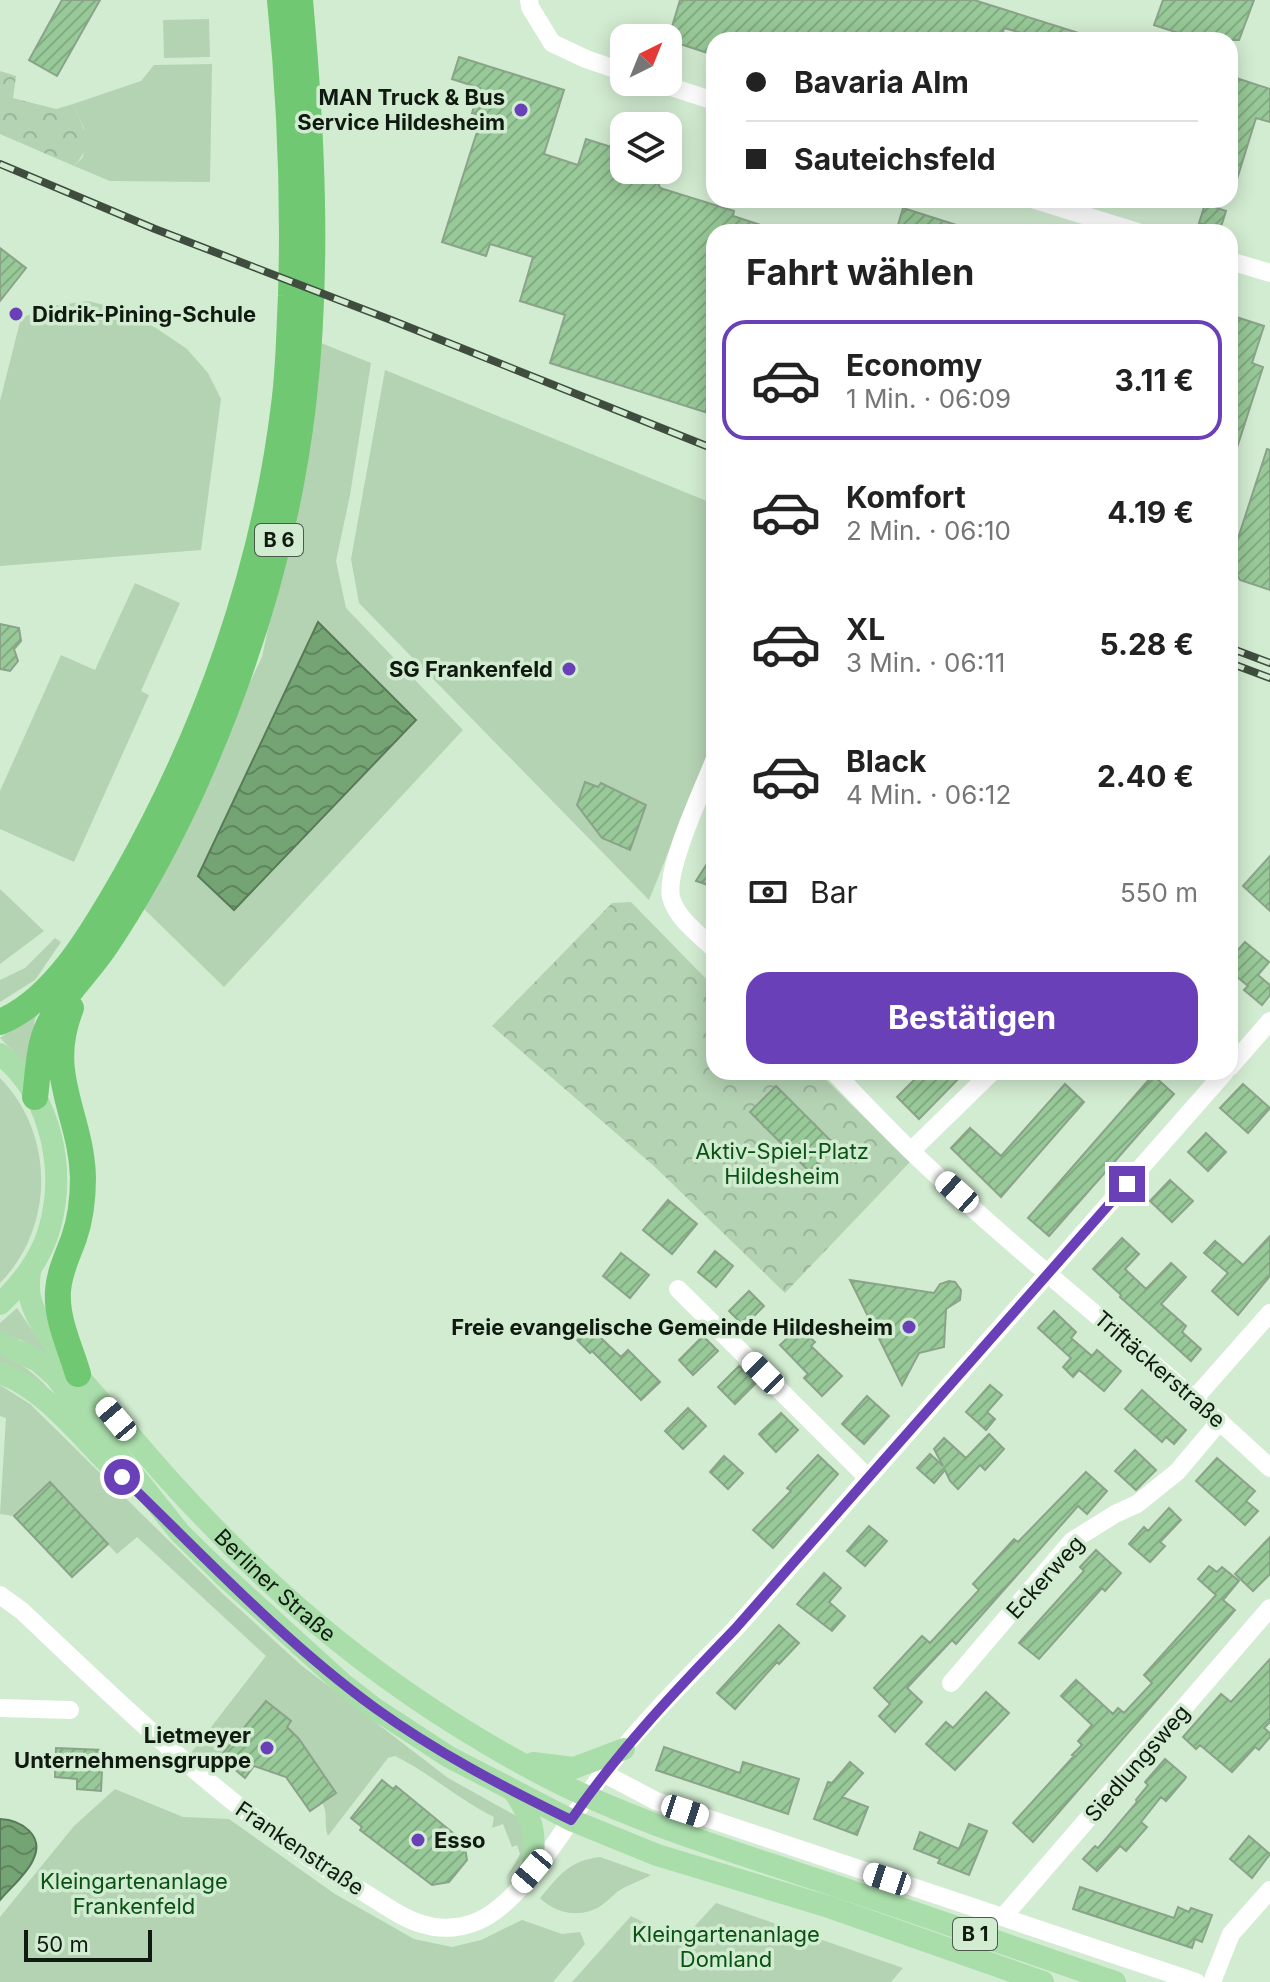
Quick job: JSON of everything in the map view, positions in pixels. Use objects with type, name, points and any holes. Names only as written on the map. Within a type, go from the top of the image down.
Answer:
[{"type":"highway","name":"B 6","points":[[280,0],[302,256]]},
{"type":"highway","name":"B 6","points":[[35,1097],[40,1049],[46,1031],[91,967],[169,837],[216,736],[244,660],[276,552],[297,445],[302,256],[311,155],[300,0]]},
{"type":"highway","name":"B 6","points":[[0,1022],[24,1008],[45,990],[85,942],[153,826],[186,755],[226,654],[257,546],[298,350]]},
{"type":"highway","points":[[78,1374],[60,1322],[58,1305],[60,1275],[80,1217],[83,1180],[79,1145],[62,1085],[60,1051],[68,1016],[91,967]]},
{"type":"main road","points":[[0,1054],[35,1097],[51,1135],[56,1176],[52,1218],[46,1239],[30,1270],[0,1304]]},
{"type":"main road","name":"Berliner Straße","points":[[30,1270],[30,1297],[35,1309],[78,1374],[203,1518],[297,1609],[360,1661],[405,1691],[520,1761],[588,1796]]},
{"type":"main road","name":"Berliner Straße","points":[[0,1343],[38,1361],[55,1376],[180,1533],[284,1632],[364,1700],[449,1757],[571,1820]]},
{"type":"main road","points":[[0,1373],[24,1385],[43,1400],[180,1533]]},
{"type":"main road","points":[[520,1761],[574,1768],[624,1749]]},
{"type":"main road","points":[[514,1792],[529,1815],[535,1835],[532,1871]]},
{"type":"main road","name":"B 1","points":[[588,1796],[663,1828],[1115,1982]]},
{"type":"main road","name":"B 1","points":[[571,1820],[657,1855],[829,1907],[1043,1982]]},
{"type":"street","points":[[529,0],[530,7],[552,43],[610,67]]},
{"type":"street","points":[[682,91],[706,98]]},
{"type":"street","points":[[1061,208],[1112,224]]},
{"type":"street","points":[[1238,263],[1270,273]]},
{"type":"street","points":[[706,782],[676,859],[670,894],[678,913],[706,941]]},
{"type":"street","points":[[1238,1058],[1270,1021]]},
{"type":"street","name":"Triftäckerstraße","points":[[842,1080],[911,1151],[1195,1398],[1270,1468]]},
{"type":"street","points":[[911,1151],[984,1080]]},
{"type":"street","points":[[532,1871],[603,1773],[667,1699],[735,1629],[1218,1080]]},
{"type":"street","points":[[678,1289],[868,1478]]},
{"type":"street","points":[[1195,1398],[1270,1313]]},
{"type":"street","name":"Eckerweg","points":[[951,1683],[1072,1541],[1137,1504],[1177,1472],[1220,1421]]},
{"type":"street","name":"Frankenstraße","points":[[0,1595],[22,1611],[210,1784],[312,1859],[420,1924],[446,1929],[472,1924],[489,1916],[532,1871]]},
{"type":"street","name":"Siedlungsweg","points":[[1003,1917],[1270,1608]]},
{"type":"street","points":[[0,1708],[70,1710]]},
{"type":"street","points":[[603,1773],[656,1801],[1196,1982]]},
{"type":"street","points":[[1212,1982],[1231,1934],[1270,1890]]},
{"type":"green space","points":[[209,19],[210,57],[164,58],[163,20]]},
{"type":"green space","points":[[212,64],[210,182],[110,181],[74,166],[83,157],[84,128],[73,104],[141,81],[154,65]]},
{"type":"green space","points":[[0,71],[16,76],[13,98],[56,109],[73,104],[85,136],[84,151],[74,166],[0,134]]},
{"type":"green space","points":[[88,301],[120,309],[187,349],[208,373],[221,399],[201,550],[0,566],[0,401],[21,318],[53,306]]},
{"type":"green space","points":[[321,343],[371,363],[336,561],[346,608],[463,730],[224,987],[142,907],[262,657],[314,417]]},
{"type":"green space","name":"SG Frankenfeld","points":[[385,370],[706,501],[706,759],[649,900],[359,603],[351,559]]},
{"type":"green space","points":[[135,583],[180,603],[141,691],[149,695],[74,862],[0,829],[0,791],[61,655],[95,670]]},
{"type":"green space","points":[[0,889],[44,931],[0,964]]},
{"type":"green space","name":"Aktiv-Spiel-Platz Hildesheim","points":[[631,902],[706,979],[706,1080],[826,1080],[910,1162],[785,1293],[655,1167],[492,1026],[612,903]]},
{"type":"green space","points":[[55,938],[61,942],[35,980],[0,1002],[0,980],[25,968]]},
{"type":"green space","points":[[40,1010],[35,1019],[27,1065],[0,1038]]},
{"type":"green space","points":[[0,1078],[18,1101],[31,1126],[39,1153],[41,1180],[39,1208],[31,1235],[18,1260],[0,1283]]},
{"type":"green space","points":[[17,1308],[53,1361],[21,1340],[0,1334],[0,1323]]},
{"type":"green space","points":[[0,1354],[37,1377],[65,1409],[0,1368]]},
{"type":"green space","points":[[0,1385],[30,1404],[222,1593],[301,1665],[448,1778],[518,1817],[525,1824],[524,1857],[506,1879],[520,1854],[517,1845],[512,1847],[503,1824],[492,1828],[494,1817],[395,1756],[388,1758],[328,1836],[322,1803],[336,1792],[287,1727],[291,1721],[267,1701],[220,1757],[191,1753],[266,1656],[137,1537],[117,1554],[50,1483],[14,1516],[0,1514],[6,1418],[0,1416]]},
{"type":"green space","name":"Kleingartenanlage Frankenfeld","points":[[115,1789],[183,1817],[229,1819],[335,1894],[414,1939],[452,1947],[481,1940],[522,1920],[562,1934],[580,1932],[585,1944],[553,1982],[0,1982],[0,1917],[74,1826]]},
{"type":"green space","points":[[600,1857],[651,1875],[586,1912],[561,1911],[540,1898],[572,1866]]},
{"type":"green space","name":"Kleingartenanlage Domland","points":[[716,1903],[903,1968],[891,1982],[572,1982],[631,1916],[681,1941]]},
{"type":"water","points":[[318,622],[416,720],[234,910],[198,876]]},
{"type":"water","points":[[0,1819],[16,1822],[29,1831],[34,1837],[36,1851],[23,1876],[0,1900]]},
{"type":"building","points":[[62,0],[100,0],[57,76],[29,60]]},
{"type":"building","points":[[680,0],[974,0],[1075,32],[1018,32],[1004,28],[1003,32],[706,32],[706,52],[682,45],[682,24],[673,24]]},
{"type":"building","points":[[1163,0],[1254,0],[1239,40],[1238,32],[1175,32],[1154,25]]},
{"type":"building","points":[[459,57],[564,90],[544,154],[578,165],[586,139],[610,147],[610,184],[659,184],[660,188],[706,202],[706,208],[724,208],[734,211],[733,216],[758,224],[706,224],[706,412],[550,363],[565,315],[520,301],[533,257],[490,244],[486,256],[442,242],[482,116],[472,113],[480,88],[452,79]]},
{"type":"building","points":[[1238,79],[1270,89],[1270,122],[1256,118],[1238,176]]},
{"type":"building","points":[[903,208],[953,224],[898,224]]},
{"type":"building","points":[[1204,208],[1226,211],[1222,224],[1199,223]]},
{"type":"building","points":[[0,248],[26,268],[0,301]]},
{"type":"building","points":[[1238,318],[1264,326],[1252,363],[1263,367],[1238,444]]},
{"type":"building","points":[[1267,449],[1270,450],[1270,590],[1240,580],[1238,538]]},
{"type":"building","points":[[0,624],[19,628],[21,641],[14,649],[18,661],[10,671],[0,669]]},
{"type":"building","points":[[585,782],[598,787],[601,783],[646,805],[630,850],[602,838],[577,805]]},
{"type":"building","points":[[1270,856],[1270,911],[1243,886]]},
{"type":"building","points":[[706,865],[706,884],[696,881]]},
{"type":"building","points":[[1245,942],[1269,962],[1258,975],[1270,985],[1270,995],[1262,1005],[1244,990],[1248,986],[1238,978],[1238,950]]},
{"type":"building","points":[[914,1080],[957,1080],[919,1119],[897,1097]]},
{"type":"building","points":[[1149,1080],[1159,1080],[1174,1094],[1049,1236],[1028,1218]]},
{"type":"building","points":[[1065,1084],[1084,1102],[1001,1197],[951,1148],[970,1128],[1001,1156]]},
{"type":"building","points":[[1243,1084],[1270,1108],[1248,1133],[1220,1108]]},
{"type":"building","points":[[776,1086],[836,1146],[810,1172],[750,1112]]},
{"type":"building","points":[[1206,1133],[1226,1152],[1208,1171],[1188,1152]]},
{"type":"building","points":[[1170,1180],[1193,1201],[1172,1222],[1150,1201]]},
{"type":"building","points":[[668,1200],[697,1224],[672,1254],[643,1230]]},
{"type":"building","points":[[1270,1236],[1270,1276],[1238,1315],[1212,1291],[1228,1273],[1204,1253],[1215,1241],[1243,1265]]},
{"type":"building","points":[[1122,1238],[1139,1254],[1125,1269],[1146,1289],[1171,1263],[1186,1277],[1161,1304],[1186,1326],[1182,1332],[1201,1349],[1191,1361],[1093,1269]]},
{"type":"building","points":[[715,1251],[733,1266],[716,1287],[698,1272]]},
{"type":"building","points":[[621,1253],[649,1275],[630,1298],[603,1276]]},
{"type":"building","name":"Freie evangelische Gemeinde Hildesheim","points":[[850,1280],[934,1293],[940,1284],[949,1281],[955,1282],[961,1290],[960,1300],[946,1309],[944,1347],[919,1353],[902,1385]]},
{"type":"building","points":[[749,1291],[764,1306],[744,1326],[729,1311]]},
{"type":"building","points":[[1054,1311],[1076,1332],[1071,1338],[1092,1356],[1097,1350],[1121,1371],[1104,1391],[1079,1370],[1073,1377],[1063,1367],[1071,1358],[1038,1328]]},
{"type":"building","points":[[583,1321],[621,1357],[628,1350],[660,1382],[641,1400],[571,1334]]},
{"type":"building","points":[[799,1327],[815,1342],[811,1346],[842,1376],[822,1396],[804,1378],[808,1374],[780,1345]]},
{"type":"building","points":[[703,1336],[718,1351],[693,1375],[679,1360]]},
{"type":"building","points":[[739,1366],[756,1383],[735,1404],[718,1387]]},
{"type":"building","points":[[990,1385],[1002,1395],[987,1412],[995,1419],[986,1430],[966,1412]]},
{"type":"building","points":[[1142,1390],[1186,1430],[1174,1444],[1166,1437],[1162,1442],[1125,1409]]},
{"type":"building","points":[[867,1396],[889,1416],[864,1444],[842,1424]]},
{"type":"building","points":[[688,1408],[706,1426],[683,1449],[665,1431]]},
{"type":"building","points":[[781,1413],[798,1430],[776,1452],[759,1434]]},
{"type":"building","points":[[989,1434],[1004,1449],[985,1470],[980,1465],[958,1489],[945,1470],[934,1483],[917,1468],[930,1454],[943,1466],[934,1449],[944,1438],[966,1458]]},
{"type":"building","points":[[1135,1450],[1156,1470],[1136,1490],[1115,1471]]},
{"type":"building","points":[[818,1455],[838,1474],[773,1548],[753,1530],[791,1491],[787,1488]]},
{"type":"building","points":[[724,1456],[743,1473],[728,1489],[710,1472]]},
{"type":"building","points":[[1217,1458],[1255,1491],[1246,1501],[1258,1511],[1245,1525],[1196,1481]]},
{"type":"building","points":[[1086,1472],[1107,1491],[1087,1514],[1078,1506],[956,1644],[952,1640],[907,1688],[922,1702],[895,1732],[879,1716],[890,1704],[874,1688],[922,1636],[930,1643],[979,1590],[973,1584],[1014,1539],[1018,1542]]},
{"type":"building","points":[[50,1482],[108,1544],[72,1577],[14,1516]]},
{"type":"building","points":[[1169,1508],[1181,1520],[1160,1542],[1165,1546],[1150,1562],[1129,1544],[1144,1527],[1148,1531]]},
{"type":"building","points":[[869,1526],[887,1541],[865,1566],[847,1551]]},
{"type":"building","points":[[1270,1537],[1270,1574],[1253,1591],[1235,1574]]},
{"type":"building","points":[[1096,1550],[1121,1573],[1105,1591],[1102,1588],[1039,1659],[1019,1643],[1084,1571],[1080,1567]]},
{"type":"building","points":[[1209,1566],[1217,1572],[1222,1567],[1239,1581],[1223,1600],[1235,1610],[1033,1842],[1013,1823],[1074,1756],[1082,1745],[1078,1741],[1092,1725],[1061,1696],[1076,1680],[1113,1714],[1118,1708],[1124,1713],[1152,1683],[1144,1675],[1216,1595],[1198,1579]]},
{"type":"building","points":[[824,1573],[841,1588],[829,1602],[845,1616],[832,1631],[797,1604]]},
{"type":"building","points":[[779,1625],[799,1643],[779,1664],[777,1662],[735,1709],[717,1693]]},
{"type":"building","points":[[1270,1659],[1270,1722],[1264,1728],[1270,1737],[1259,1750],[1255,1747],[1232,1772],[1200,1745],[1196,1749],[1183,1737],[1221,1694],[1231,1702]]},
{"type":"building","points":[[986,1692],[1009,1713],[955,1770],[926,1744],[946,1722],[953,1728]]},
{"type":"building","name":"Lietmeyer Unternehmensgruppe","points":[[266,1701],[291,1721],[287,1727],[299,1739],[336,1793],[310,1811],[286,1777],[254,1766],[245,1778],[220,1757]]},
{"type":"building","points":[[664,1747],[740,1773],[743,1762],[799,1779],[788,1814],[656,1770]]},
{"type":"building","points":[[56,1748],[103,1750],[101,1791],[77,1789],[77,1779],[55,1777]]},
{"type":"building","points":[[1165,1759],[1185,1779],[1166,1801],[1161,1797],[1141,1822],[1147,1827],[1126,1851],[1120,1846],[1097,1871],[1083,1859],[1095,1846],[1098,1848],[1137,1802],[1148,1785],[1145,1782]]},
{"type":"building","points":[[850,1762],[863,1773],[842,1797],[868,1807],[857,1835],[814,1819],[828,1782],[832,1783]]},
{"type":"building","points":[[382,1780],[393,1789],[396,1786],[464,1842],[467,1860],[449,1882],[432,1885],[360,1830],[362,1827],[351,1818]]},
{"type":"building","points":[[969,1824],[987,1831],[969,1875],[914,1849],[920,1832],[959,1849]]},
{"type":"building","points":[[1249,1836],[1270,1854],[1252,1878],[1230,1859]]},
{"type":"building","points":[[1080,1887],[1174,1918],[1178,1907],[1212,1915],[1202,1942],[1195,1939],[1192,1948],[1073,1909]]},
{"type":"railway","points":[[0,164],[155,229],[706,446]]},
{"type":"railway","points":[[1238,651],[1270,663]]},
{"type":"railway","points":[[1238,666],[1270,678]]},
{"type":"place","name":"MAN Truck & Bus Service Hildesheim","points":[[521,110]]},
{"type":"place","name":"Didrik-Pining-Schule","points":[[16,314]]},
{"type":"place","name":"SG Frankenfeld","points":[[569,669]]},
{"type":"place","name":"Freie evangelische Gemeinde Hildesheim","points":[[909,1327]]},
{"type":"place","name":"Lietmeyer Unternehmensgruppe","points":[[267,1748]]},
{"type":"place","name":"Esso","points":[[418,1840]]},
{"type":"route","points":[[122,1477],[284,1632],[374,1708],[449,1757],[571,1820],[603,1773],[667,1699],[735,1629],[1127,1184]]}]
